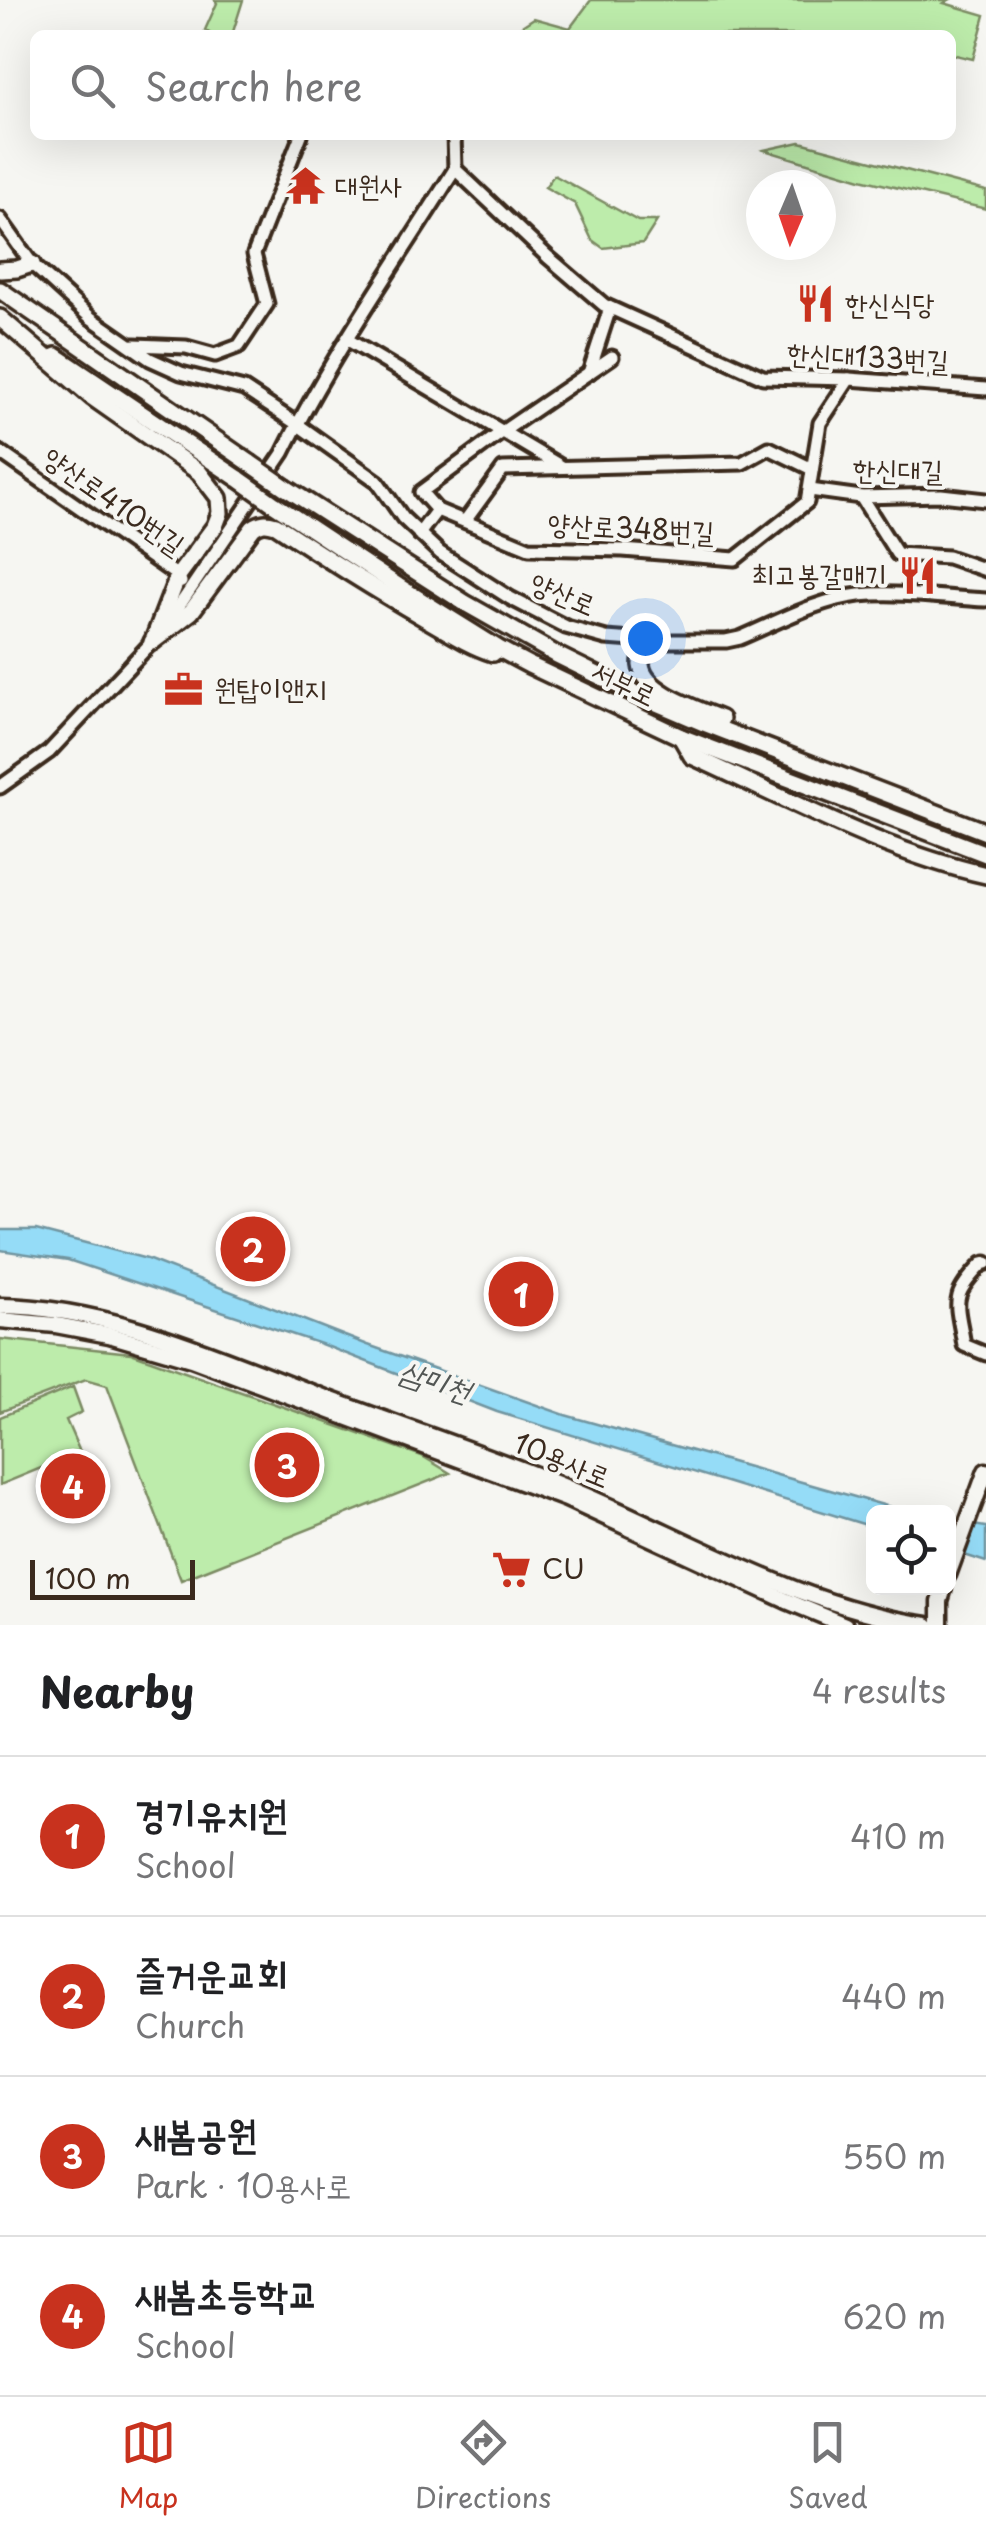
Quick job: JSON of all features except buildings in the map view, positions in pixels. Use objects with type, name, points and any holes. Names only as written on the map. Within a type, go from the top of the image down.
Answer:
[{"type":"main road","points":[[0,270],[17,270],[32,264]]},
{"type":"main road","name":"서부로","points":[[0,290],[286,488],[465,603],[557,655],[636,694],[986,832]]},
{"type":"main road","points":[[0,317],[92,397],[200,472],[219,498],[220,513],[215,526],[178,576],[152,642]]},
{"type":"main road","name":"서부로","points":[[0,317],[274,504],[498,649],[681,737],[983,852]]},
{"type":"main road","points":[[152,642],[191,612],[253,528],[267,522],[476,648],[529,665]]},
{"type":"main road","points":[[647,641],[641,665],[656,690],[828,771]]},
{"type":"main road","points":[[681,737],[692,756],[857,832],[986,876]]},
{"type":"street","points":[[130,344],[186,348],[216,355],[239,346],[267,304],[254,254],[299,140]]},
{"type":"street","points":[[0,786],[49,752],[172,618],[283,452],[455,169],[454,140]]},
{"type":"street","name":"한신대133번길","points":[[455,169],[548,257],[610,308],[763,377],[986,390]]},
{"type":"street","name":"양산로","points":[[0,219],[32,264],[73,304],[150,358],[181,373],[244,389],[377,481],[403,518],[440,553],[510,598],[566,627],[606,638],[726,641],[822,604],[859,596],[898,594],[986,600]]},
{"type":"street","points":[[589,373],[610,308]]},
{"type":"street","points":[[348,340],[562,468]]},
{"type":"street","points":[[419,534],[437,510],[421,492],[612,358]]},
{"type":"street","points":[[810,490],[820,423],[848,379]]},
{"type":"street","name":"양산로348번길","points":[[465,521],[503,469],[742,463],[769,448],[812,469]]},
{"type":"street","name":"양산로410번길","points":[[0,452],[178,576],[183,601]]},
{"type":"street","name":"양산로348번길","points":[[437,510],[529,548],[623,550],[735,559],[807,502],[810,490]]},
{"type":"street","name":"한신대길","points":[[810,490],[861,496],[942,495],[986,500]]},
{"type":"street","points":[[861,496],[897,554],[948,556],[986,570]]},
{"type":"street","points":[[986,1263],[963,1284],[957,1298],[964,1345],[986,1354]]},
{"type":"street","name":"10용사로","points":[[0,1306],[54,1310],[182,1344],[570,1488],[780,1584],[838,1606],[887,1621],[927,1625]]},
{"type":"street","name":"10용사로","points":[[0,1320],[108,1335],[191,1359],[566,1499],[844,1625]]},
{"type":"street","points":[[956,1554],[986,1471]]},
{"type":"street","points":[[940,1625],[942,1595]]},
{"type":"green space","points":[[215,0],[243,0],[234,30],[205,30]]},
{"type":"green space","points":[[591,0],[949,0],[944,3],[985,15],[973,59],[956,55],[956,30],[516,30],[534,18],[570,28]]},
{"type":"green space","points":[[800,142],[986,191],[986,209],[861,179],[764,150]]},
{"type":"green space","points":[[554,175],[638,221],[657,221],[643,243],[603,248],[592,240],[575,204],[545,187]]},
{"type":"green space","points":[[0,1339],[131,1353],[422,1456],[450,1473],[181,1580],[107,1385],[86,1379],[0,1412]]},
{"type":"green space","points":[[73,1387],[82,1412],[66,1420],[80,1452],[0,1485],[0,1417]]},
{"type":"water","name":"삼미천","points":[[0,1230],[36,1230],[147,1259],[368,1345],[565,1415],[883,1505],[866,1505],[866,1525],[497,1412],[321,1344],[68,1260],[0,1250]]},
{"type":"water","points":[[956,1522],[986,1527],[986,1562],[956,1552]]},
{"type":"place","name":"대원사","points":[[305,186]]},
{"type":"place","name":"한신식당","points":[[815,304]]},
{"type":"place","name":"최고봉갈매기","points":[[917,575]]},
{"type":"place","name":"원탑이앤지","points":[[184,689]]},
{"type":"place","name":"즐거운교회","points":[[253,1249]]},
{"type":"place","name":"경기유치원","points":[[521,1294]]},
{"type":"place","name":"새봄공원","points":[[287,1465]]},
{"type":"place","name":"새봄초등학교","points":[[73,1486]]},
{"type":"place","name":"CU","points":[[512,1569]]}]
